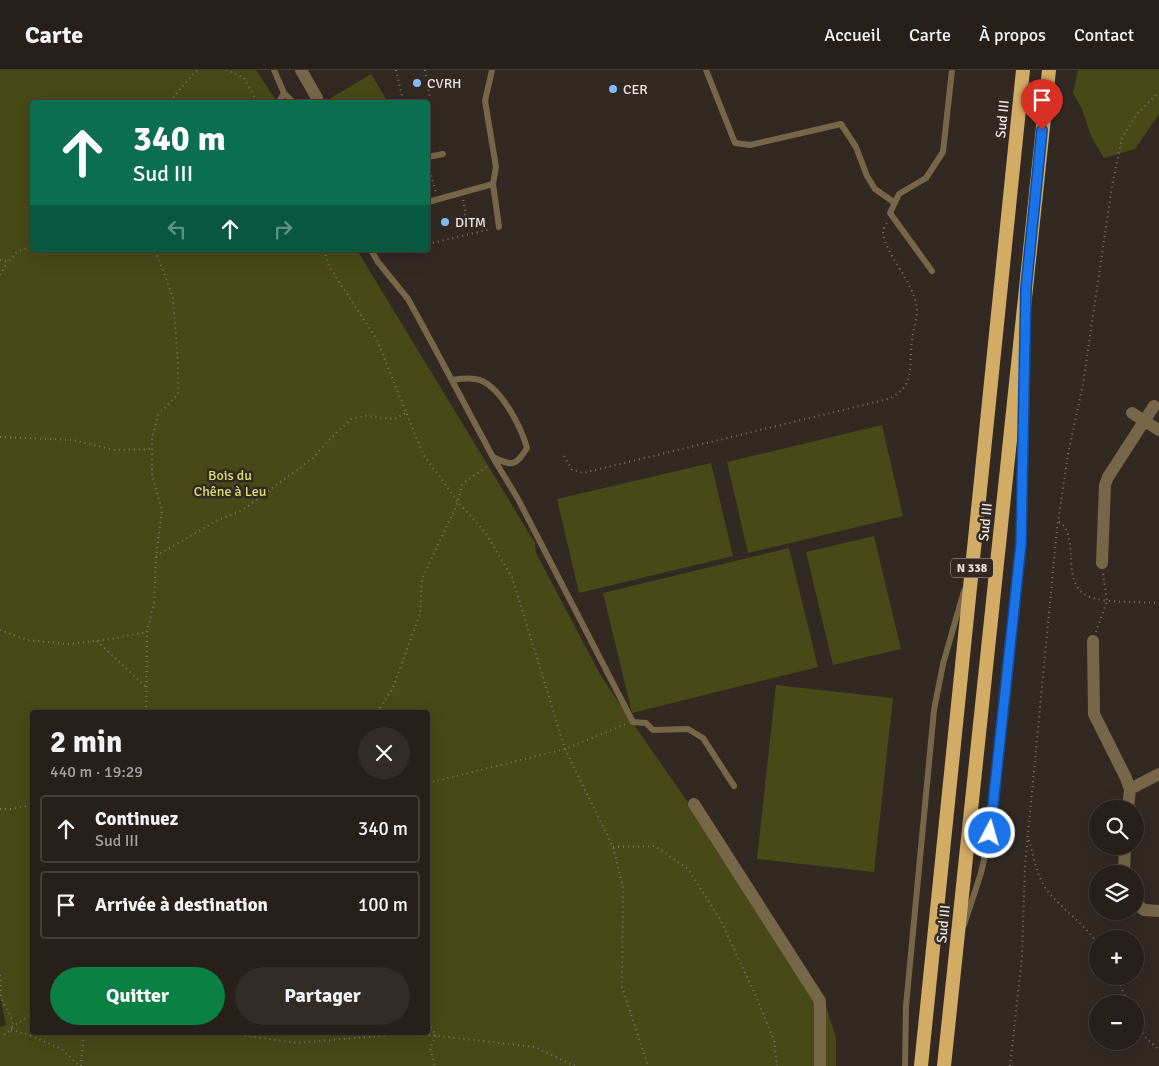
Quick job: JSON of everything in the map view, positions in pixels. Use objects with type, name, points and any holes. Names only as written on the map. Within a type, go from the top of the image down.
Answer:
[{"type":"highway","name":"Sud III","points":[[921,1066],[1023,70]]},
{"type":"highway","name":"Sud III","points":[[944,1066],[1048,70]]},
{"type":"street","points":[[301,70],[317,98]]},
{"type":"street","points":[[1102,563],[1105,485],[1108,477],[1154,406]]},
{"type":"street","points":[[1132,413],[1159,430]]},
{"type":"street","points":[[1093,641],[1094,714],[1126,778],[1130,789],[1129,800]]},
{"type":"street","points":[[1130,789],[1159,774]]},
{"type":"street","points":[[694,804],[820,1001],[820,1066]]},
{"type":"street","points":[[1144,910],[1159,910]]},
{"type":"lane","points":[[274,70],[284,93],[291,100]]},
{"type":"lane","points":[[492,70],[485,101],[496,167],[493,184],[499,227]]},
{"type":"lane","points":[[706,70],[735,143],[750,145],[841,124],[856,147],[867,176],[875,189],[895,202]]},
{"type":"lane","points":[[932,271],[890,213],[899,194],[926,178],[943,152],[952,70]]},
{"type":"lane","points":[[280,100],[284,93]]},
{"type":"lane","points":[[430,157],[443,154]]},
{"type":"lane","points":[[430,201],[493,184]]},
{"type":"lane","points":[[371,252],[408,299],[494,459],[518,499],[633,722],[646,723],[653,730],[688,729],[703,738],[734,786]]},
{"type":"lane","points":[[956,948],[981,873],[990,833],[1020,554],[1024,460],[1026,288]]},
{"type":"lane","points":[[452,380],[476,379],[491,387],[511,410],[522,432],[526,448],[521,458],[514,463],[509,464],[494,459]]},
{"type":"lane","points":[[905,1066],[906,1006],[934,710],[943,664],[972,563]]},
{"type":"path","points":[[172,100],[197,70]]},
{"type":"path","points":[[226,70],[244,78],[256,100]]},
{"type":"path","points":[[396,70],[403,100]]},
{"type":"path","points":[[425,70],[430,98]]},
{"type":"path","points":[[1010,1066],[1022,956],[1025,865],[1058,521],[1068,454],[1083,384],[1112,186],[1122,138],[1136,115],[1159,92]]},
{"type":"path","points":[[430,171],[438,199]]},
{"type":"path","points":[[463,198],[466,214],[464,215]]},
{"type":"path","points":[[564,456],[572,470],[583,473],[888,399],[901,393],[909,378],[911,341],[917,310],[909,283],[889,248],[883,232],[890,213]]},
{"type":"path","points":[[430,244],[499,227]]},
{"type":"path","points":[[0,275],[17,252],[30,247]]},
{"type":"path","points":[[146,710],[146,632],[154,602],[156,556],[162,510],[152,475],[152,438],[158,416],[178,394],[178,362],[173,298],[155,252]]},
{"type":"path","points":[[325,252],[329,266],[377,340],[423,454],[458,502],[485,532],[512,577],[565,749],[613,848],[623,888],[622,987],[648,1066]]},
{"type":"path","points":[[0,260],[8,262]]},
{"type":"path","points":[[156,556],[216,521],[244,509],[313,458],[351,419],[365,416],[394,418],[406,413]]},
{"type":"path","points":[[0,437],[73,440],[114,450],[152,449]]},
{"type":"path","points":[[378,710],[392,690],[420,614],[422,579],[458,502],[462,484],[494,459]]},
{"type":"path","points":[[1058,521],[1065,525],[1068,531],[1072,573],[1082,593],[1090,598],[1107,601],[1159,603]]},
{"type":"path","points":[[1093,641],[1107,601],[1102,563]]},
{"type":"path","points":[[0,630],[27,640],[69,644],[146,632]]},
{"type":"path","points":[[97,641],[146,687]]},
{"type":"path","points":[[430,783],[565,749],[633,722]]},
{"type":"path","points":[[0,809],[30,805]]},
{"type":"path","points":[[1028,838],[1042,882],[1049,893],[1089,931]]},
{"type":"path","points":[[613,848],[655,846],[688,870],[720,919],[754,992],[774,1040],[777,1066]]},
{"type":"path","points":[[0,975],[1,997],[12,1020],[12,1028]]},
{"type":"path","points":[[0,1036],[8,1034],[12,1028],[30,1015]]},
{"type":"path","points":[[430,1026],[436,1035]]},
{"type":"path","points":[[12,1028],[62,1049],[80,1066]]},
{"type":"path","points":[[430,1034],[534,1047],[575,1066]]},
{"type":"path","points":[[1144,1034],[1159,1050]]},
{"type":"path","points":[[80,1066],[84,1035]]},
{"type":"path","points":[[241,1035],[297,1043],[390,1035]]},
{"type":"path","points":[[435,1066],[430,1048],[436,1035]]},
{"type":"green space","name":"Bois du Chêne à Leu","points":[[0,70],[256,70],[276,100],[30,100],[30,252],[358,252],[535,543],[536,553],[601,676],[823,996],[836,1038],[836,1066],[0,1066],[0,1027],[6,1025],[0,997]]},
{"type":"green space","points":[[1078,70],[1159,70],[1159,114],[1135,149],[1104,158],[1091,136],[1082,109],[1073,93]]},
{"type":"green space","points":[[371,74],[386,99],[384,100],[327,100]]},
{"type":"green space","points":[[882,425],[903,516],[748,553],[727,462]]},
{"type":"green space","points":[[711,463],[733,556],[579,593],[557,499]]},
{"type":"green space","points":[[874,536],[901,649],[833,665],[806,552]]},
{"type":"green space","points":[[789,548],[818,667],[632,713],[603,593]]},
{"type":"green space","points":[[776,685],[893,698],[874,872],[757,859]]},
{"type":"place","name":"CVRH","points":[[417,83]]},
{"type":"place","name":"CER","points":[[613,89]]},
{"type":"place","name":"DITM","points":[[445,222]]},
{"type":"route","points":[[990,833],[1021,544],[1026,288],[1042,130]]}]
